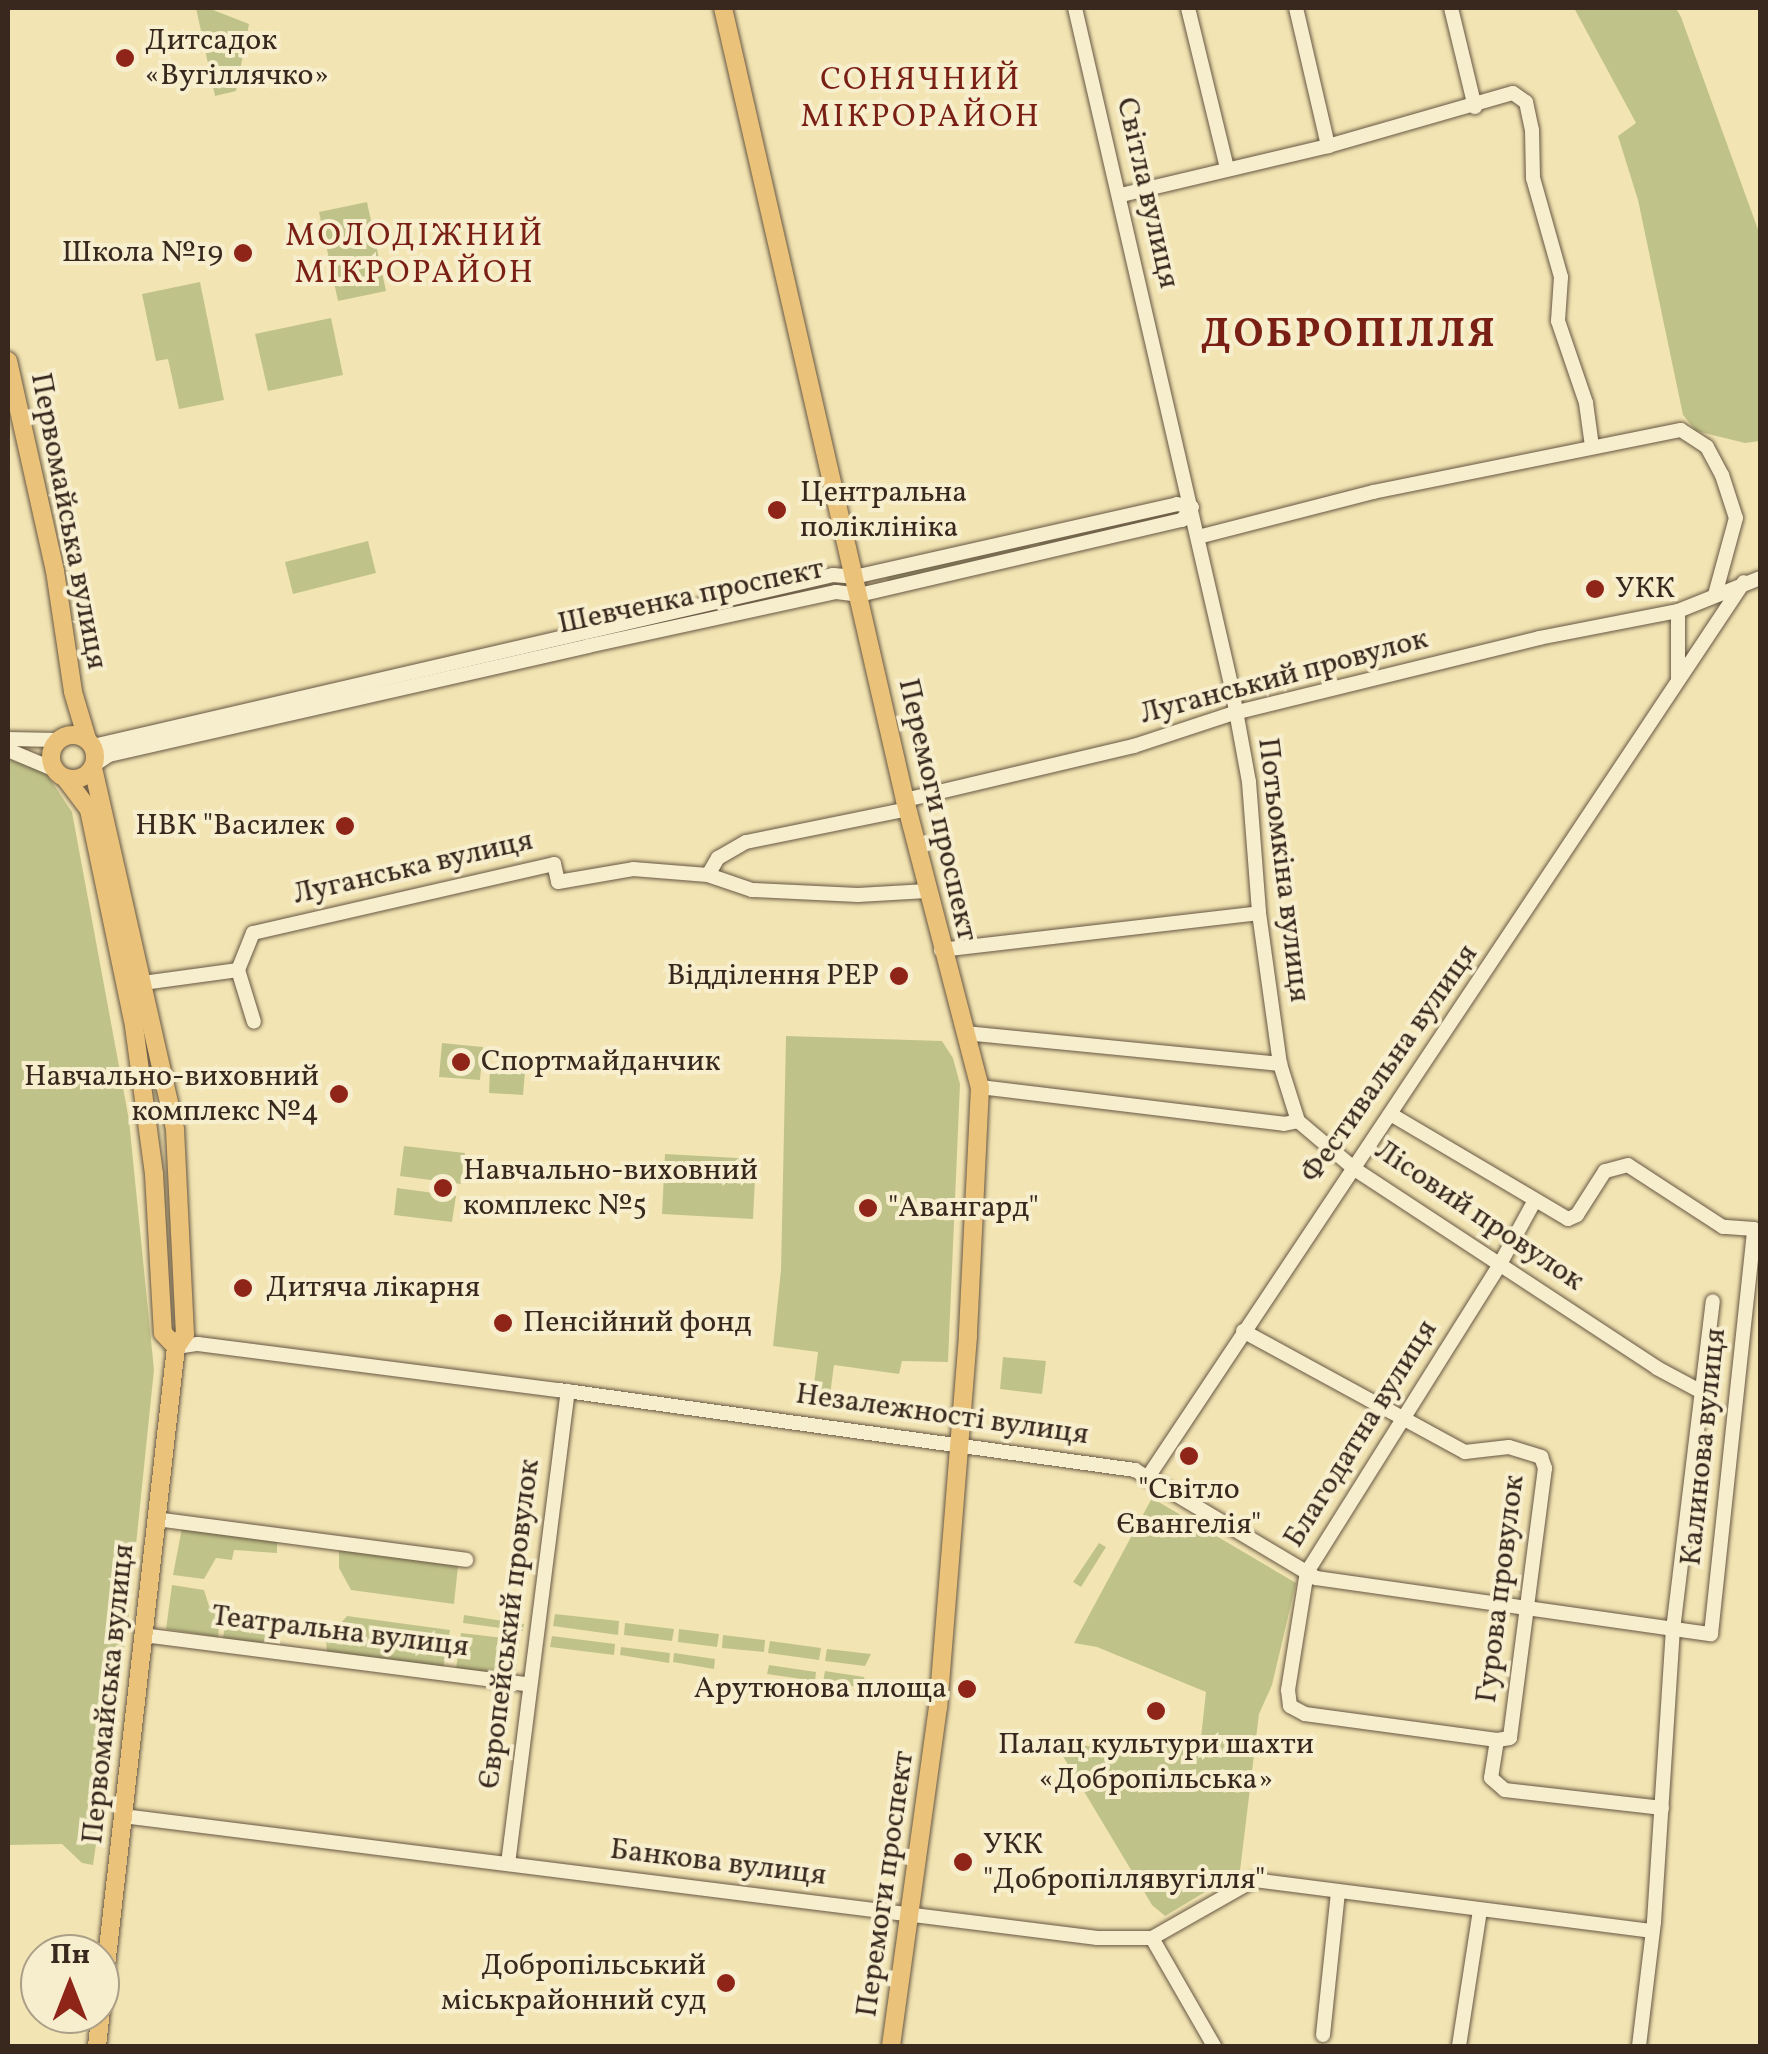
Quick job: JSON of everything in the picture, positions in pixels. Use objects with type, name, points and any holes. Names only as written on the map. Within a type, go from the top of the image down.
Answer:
[{"type":"main road","name":"Перемоги проспект","points":[[724,8],[927,891],[980,1087],[960,1445],[935,1729],[891,2046]]},
{"type":"main road","name":"Первомайська вулиця","points":[[8,361],[55,572],[73,692],[92,754],[179,1158],[185,1334],[176,1347],[98,2046]]},
{"type":"main road","name":"Первомайська вулиця","points":[[59,739],[73,692]]},
{"type":"main road","points":[[72,734],[92,754],[86,775],[60,774],[50,753],[59,739],[72,734]]},
{"type":"main road","name":"Первомайська вулиця","points":[[60,774],[90,810],[134,1026],[154,1174],[163,1333],[176,1347]]},
{"type":"street","name":"Світла вулиця","points":[[1074,8],[1192,508]]},
{"type":"street","points":[[1188,8],[1227,168]]},
{"type":"street","points":[[1296,8],[1328,146]]},
{"type":"street","points":[[1452,8],[1475,107]]},
{"type":"street","points":[[1121,195],[1328,146],[1475,107],[1513,92],[1526,102],[1532,130],[1533,178],[1561,276],[1558,321],[1586,403],[1592,446]]},
{"type":"street","points":[[1198,537],[1374,492],[1681,430],[1707,447],[1722,474],[1736,518],[1715,595]]},
{"type":"street","name":"Шевченка проспект","points":[[92,754],[109,754],[856,586],[1182,520],[1192,508]]},
{"type":"street","name":"Потьомкіна вулиця","points":[[1192,508],[1249,782],[1260,913],[1280,1064],[1298,1121]]},
{"type":"street","points":[[1678,683],[1678,611],[1760,578]]},
{"type":"street","name":"Фестивальна вулиця","points":[[1148,1477],[1352,1164],[1392,1116],[1744,582]]},
{"type":"street","name":"Луганський провулок","points":[[907,805],[1096,756],[1234,713],[1539,638],[1678,611]]},
{"type":"street","points":[[8,738],[59,739]]},
{"type":"street","points":[[8,750],[60,774]]},
{"type":"street","points":[[708,875],[718,858],[746,842],[907,805]]},
{"type":"street","name":"Луганська вулиця","points":[[238,970],[253,933],[554,864],[558,882],[633,869],[708,875],[752,890],[858,896],[927,891]]},
{"type":"street","points":[[941,950],[1260,913]]},
{"type":"street","points":[[142,983],[238,970],[254,1022]]},
{"type":"street","points":[[965,1033],[1280,1064]]},
{"type":"street","points":[[980,1087],[1284,1124],[1298,1121]]},
{"type":"street","points":[[1392,1116],[1534,1202]]},
{"type":"street","name":"Лісовий провулок","points":[[1298,1121],[1352,1164],[1500,1264],[1656,1368],[1702,1392]]},
{"type":"street","name":"Калинова вулиця","points":[[1534,1202],[1568,1220],[1577,1215],[1605,1171],[1628,1165],[1723,1227],[1754,1229],[1711,1634],[1673,1630]]},
{"type":"street","name":"Благодатна вулиця","points":[[1497,1740],[1294,1711],[1288,1690],[1307,1572],[1500,1264],[1534,1202]]},
{"type":"street","name":"Калинова вулиця","points":[[1639,2046],[1662,1808],[1673,1630],[1714,1301]]},
{"type":"street","points":[[1244,1330],[1401,1420]]},
{"type":"street","name":"Незалежності вулиця","points":[[176,1347],[198,1344],[568,1391],[1135,1470],[1307,1572],[1331,1582],[1673,1630]]},
{"type":"street","name":"Європейський провулок","points":[[508,1864],[538,1605],[546,1590],[568,1391]]},
{"type":"street","name":"Гурова провулок","points":[[1401,1420],[1465,1452],[1509,1447],[1541,1458],[1545,1468],[1510,1738],[1497,1740],[1491,1778],[1504,1790],[1662,1808]]},
{"type":"street","points":[[156,1519],[466,1560]]},
{"type":"street","name":"Театральна вулиця","points":[[144,1634],[528,1684]]},
{"type":"street","name":"Банкова вулиця","points":[[123,1816],[1097,1938],[1152,1938],[1254,1880],[1650,1930]]},
{"type":"street","points":[[1323,2035],[1338,1892]]},
{"type":"street","points":[[1459,2046],[1480,1911]]},
{"type":"street","points":[[1152,1938],[1214,2046]]},
{"type":"green space","points":[[196,8],[208,8],[249,24],[236,91],[215,96]]},
{"type":"green space","points":[[1574,8],[1676,8],[1681,17],[1760,235],[1760,441],[1745,443],[1696,431],[1683,415],[1638,200],[1618,136],[1636,123]]},
{"type":"green space","points":[[367,202],[386,291],[338,301],[319,212]]},
{"type":"green space","points":[[200,282],[224,400],[179,409],[168,359],[156,361],[142,294]]},
{"type":"green space","points":[[331,318],[343,375],[268,391],[255,334]]},
{"type":"green space","points":[[1176,508],[1178,517],[1041,548],[1038,540]]},
{"type":"green space","points":[[368,541],[376,573],[293,594],[285,562]]},
{"type":"green space","points":[[1029,543],[1031,550],[888,582],[886,575]]},
{"type":"green space","points":[[8,759],[46,773],[72,812],[129,1120],[154,1370],[128,1623],[93,1865],[82,1863],[62,1844],[8,1845]]},
{"type":"green space","name":"\"Авангард\"","points":[[786,1036],[942,1041],[953,1058],[960,1084],[948,1362],[902,1361],[899,1374],[834,1365],[830,1395],[813,1392],[818,1352],[773,1346],[781,1270]]},
{"type":"green space","name":"Спортмайданчик","points":[[442,1043],[483,1047],[480,1080],[439,1077]]},
{"type":"green space","points":[[490,1070],[525,1072],[523,1095],[489,1093]]},
{"type":"green space","points":[[404,1146],[465,1153],[461,1184],[400,1176]]},
{"type":"green space","points":[[665,1154],[756,1159],[753,1219],[662,1214]]},
{"type":"green space","points":[[397,1188],[456,1196],[452,1222],[394,1215]]},
{"type":"green space","points":[[1003,1357],[1046,1361],[1042,1394],[1000,1389]]},
{"type":"green space","points":[[1152,1498],[1296,1583],[1272,1685],[1259,1714],[1240,1871],[1165,1916],[1152,1905],[1058,1748],[1061,1742],[1133,1753],[1139,1740],[1200,1746],[1206,1692],[1097,1647],[1074,1643]]},
{"type":"green space","points":[[182,1528],[277,1542],[277,1553],[234,1550],[232,1560],[216,1558],[204,1579],[173,1575]]},
{"type":"green space","points":[[1099,1543],[1106,1547],[1081,1587],[1073,1582]]},
{"type":"green space","points":[[339,1550],[458,1566],[454,1604],[351,1590],[339,1568]]},
{"type":"green space","points":[[172,1585],[204,1590],[209,1606],[221,1609],[218,1637],[166,1629]]},
{"type":"green space","points":[[555,1614],[619,1621],[618,1635],[553,1626]]},
{"type":"green space","points":[[464,1615],[524,1624],[523,1631],[463,1623]]},
{"type":"green space","points":[[347,1616],[450,1630],[443,1669],[327,1654],[326,1640]]},
{"type":"green space","points":[[625,1623],[674,1629],[672,1641],[624,1635]]},
{"type":"green space","points":[[238,1626],[267,1629],[268,1643],[223,1639],[224,1631]]},
{"type":"green space","points":[[679,1629],[719,1634],[717,1647],[678,1642]]},
{"type":"green space","points":[[461,1633],[520,1640],[515,1677],[456,1669]]},
{"type":"green space","points":[[723,1635],[765,1640],[764,1652],[722,1648]]},
{"type":"green space","points":[[552,1636],[615,1644],[614,1655],[550,1647]]},
{"type":"green space","points":[[770,1641],[821,1648],[819,1660],[768,1653]]},
{"type":"green space","points":[[621,1647],[670,1653],[669,1663],[620,1655]]},
{"type":"green space","points":[[827,1649],[871,1654],[865,1666],[825,1661]]},
{"type":"green space","points":[[674,1653],[715,1659],[714,1669],[673,1662]]},
{"type":"green space","points":[[769,1665],[816,1672],[815,1681],[767,1674]]},
{"type":"green space","points":[[825,1671],[864,1677],[867,1688],[823,1682]]},
{"type":"place","name":"Дитсадок «Вугіллячко»","points":[[125,58]]},
{"type":"place","name":"Школа №19","points":[[243,253]]},
{"type":"place","name":"Центральна поліклініка","points":[[777,510]]},
{"type":"place","name":"УКК","points":[[1595,589]]},
{"type":"place","name":"НВК \"Василек","points":[[345,826]]},
{"type":"place","name":"Відділення РЕР","points":[[899,976]]},
{"type":"place","name":"Спортмайданчик","points":[[461,1062]]},
{"type":"place","name":"Навчально-виховний комплекс №4","points":[[339,1094]]},
{"type":"place","name":"Навчально-виховний комплекс №5","points":[[443,1188]]},
{"type":"place","name":"\"Авангард\"","points":[[868,1208]]},
{"type":"place","name":"Дитяча лікарня","points":[[243,1288]]},
{"type":"place","name":"Пенсійний фонд","points":[[503,1323]]},
{"type":"place","name":"\"Світло Євангелія\"","points":[[1189,1456]]},
{"type":"place","name":"Арутюнова площа","points":[[967,1689]]},
{"type":"place","name":"Палац культури шахти «Добропільська»","points":[[1156,1711]]},
{"type":"place","name":"УКК \"Добропіллявугілля\"","points":[[963,1862]]},
{"type":"place","name":"Добропільський міськрайонний суд","points":[[726,1983]]},
{"type":"district","name":"СОНЯЧНИЙ МІКРОРАЙОН","points":[[921,100]]},
{"type":"district","name":"МОЛОДІЖНИЙ МІКРОРАЙОН","points":[[415,256]]},
{"type":"district","name":"ДОБРОПІЛЛЯ","points":[[1349,336]]}]
